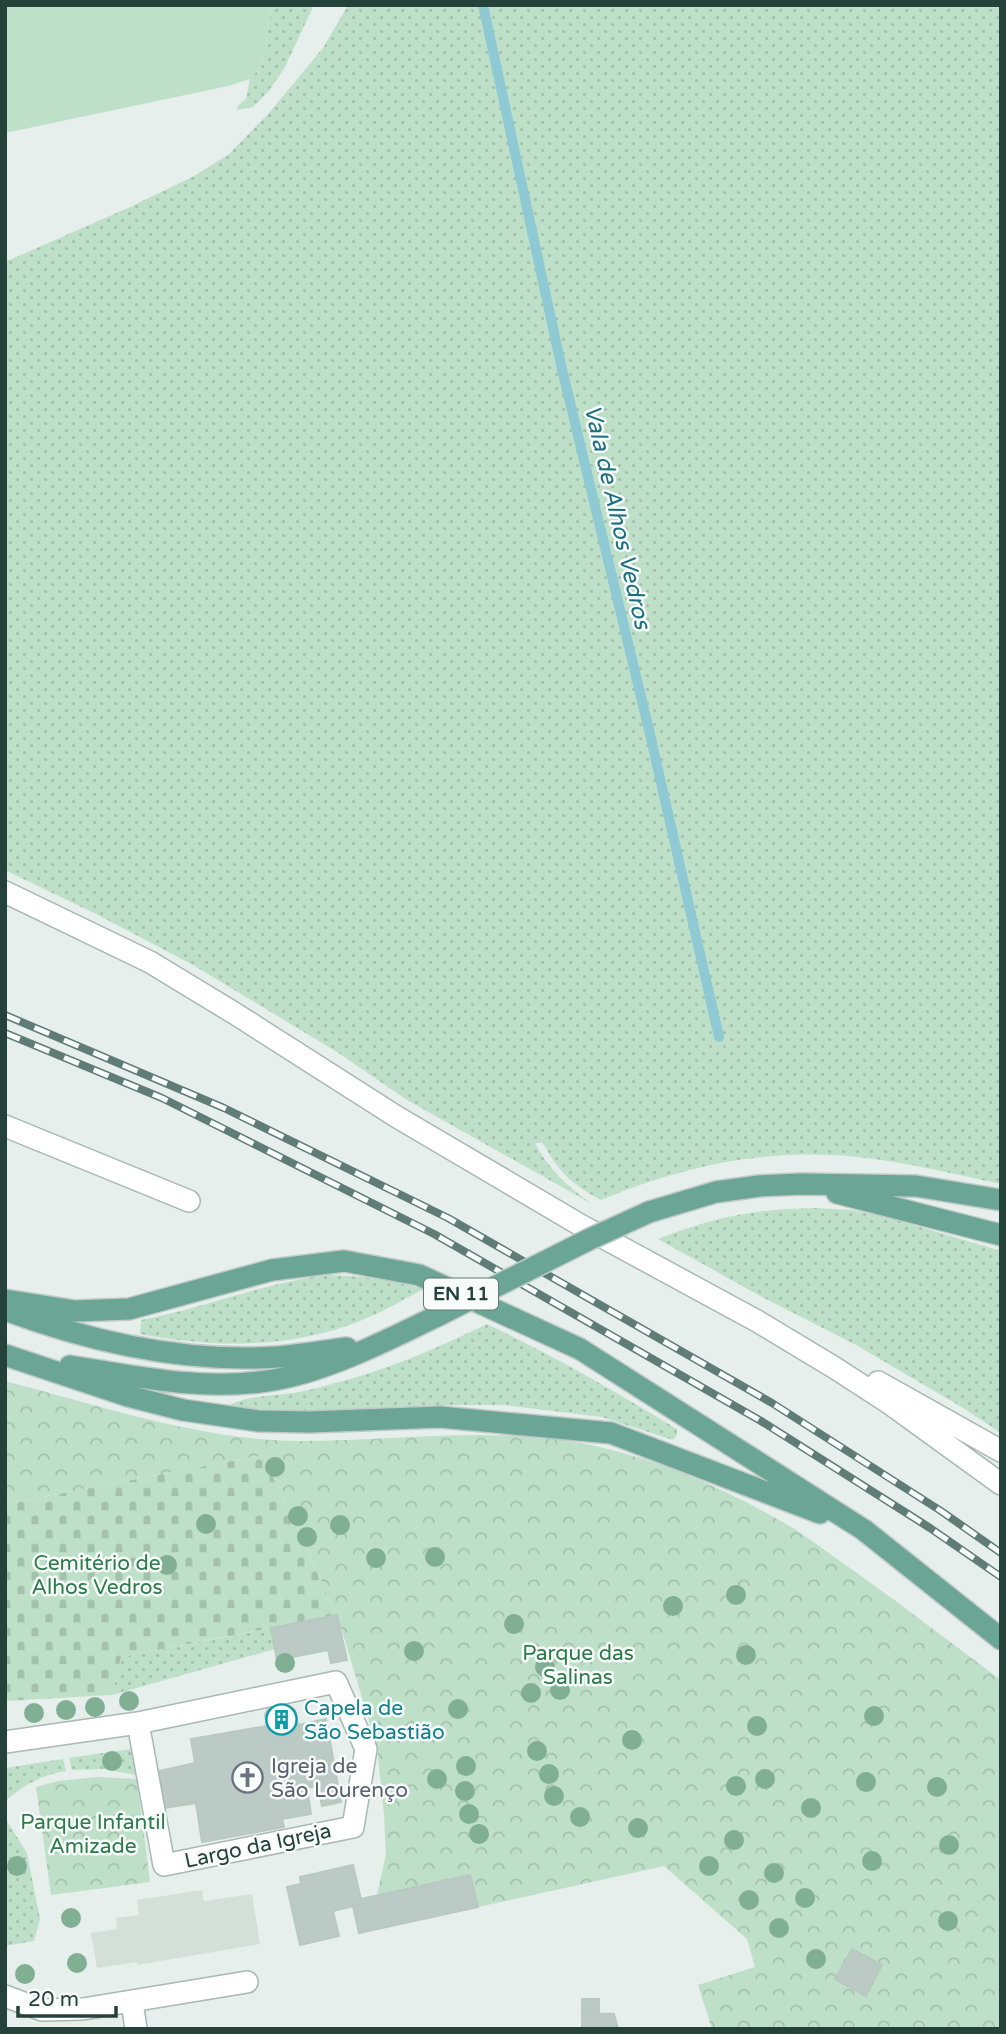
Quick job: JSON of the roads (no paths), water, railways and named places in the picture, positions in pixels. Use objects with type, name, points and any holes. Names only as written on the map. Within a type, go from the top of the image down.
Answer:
[{"type":"main road","points":[[10,1357],[174,1382],[214,1384],[268,1381],[314,1369],[380,1343],[649,1212],[716,1192],[801,1184],[916,1186],[1001,1200]]},
{"type":"main road","points":[[801,1184],[1001,1235]]},
{"type":"main road","name":"EN 11","points":[[5,1300],[75,1311],[129,1309],[272,1270],[344,1261],[419,1275],[580,1349],[864,1530],[1001,1639]]},
{"type":"main road","points":[[5,1310],[30,1320],[129,1346],[194,1356],[277,1357],[380,1343]]},
{"type":"main road","name":"EN 11","points":[[10,1357],[128,1396],[183,1410],[258,1421],[310,1422],[440,1417],[611,1433],[864,1530]]},
{"type":"street","points":[[5,892],[150,962],[397,1117],[582,1226],[757,1321],[909,1398],[1001,1451]]},
{"type":"street","points":[[5,1126],[189,1201]]},
{"type":"street","points":[[757,1321],[889,1403],[1001,1484]]},
{"type":"street","name":"Largo da Igreja","points":[[5,1741],[138,1723],[336,1682],[366,1749],[353,1826],[164,1865],[138,1723]]},
{"type":"street","points":[[5,1996],[42,2010],[83,2009],[247,1982]]},
{"type":"street","points":[[132,2001],[136,2029]]},
{"type":"waterway","name":"Vala de Alhos Vedros","points":[[483,5],[561,365],[649,730],[719,1037]]},
{"type":"railway","points":[[5,1015],[224,1108],[448,1218],[772,1403],[941,1511],[1001,1553]]},
{"type":"railway","points":[[5,1033],[162,1098],[434,1234],[761,1421],[930,1528],[1001,1577]]},
{"type":"place","name":"Capela de São Sebastião","points":[[281,1720]]},
{"type":"place","name":"Igreja de São Lourenço","points":[[248,1778]]},
{"type":"park label","name":"Cemitério de Alhos Vedros","points":[[97,1575]]},
{"type":"park label","name":"Parque das Salinas","points":[[578,1665]]},
{"type":"park label","name":"Parque Infantil Amizade","points":[[93,1834]]}]
